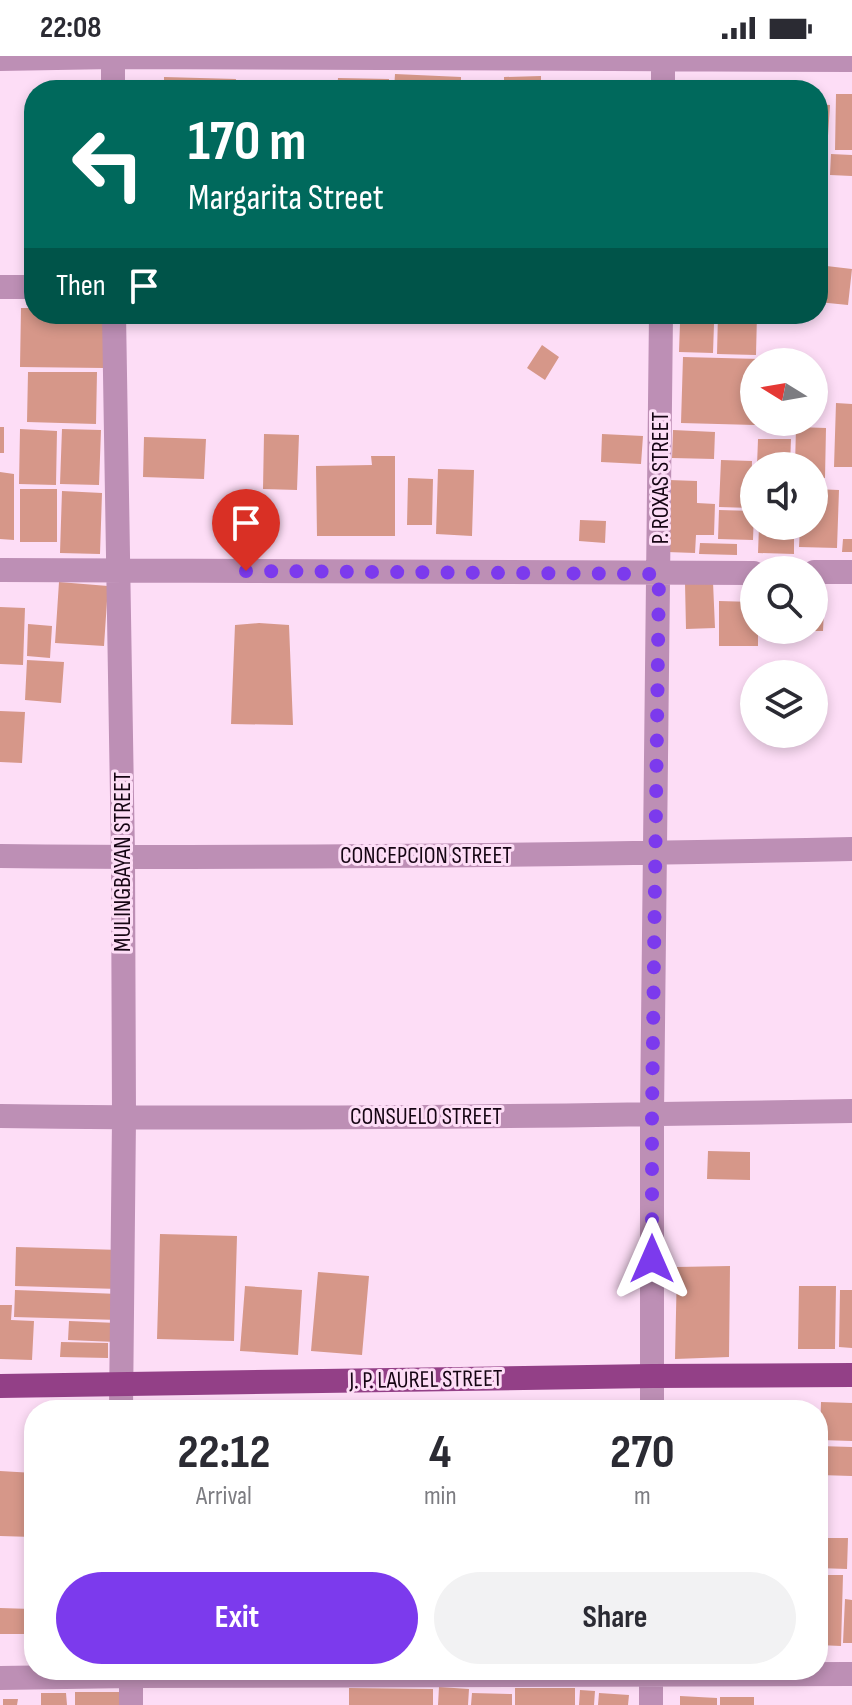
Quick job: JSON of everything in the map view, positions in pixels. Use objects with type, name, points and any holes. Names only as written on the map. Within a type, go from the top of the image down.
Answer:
[{"type":"main road","name":"J. P. LAUREL STREET","points":[[0,1386],[852,1375]]},
{"type":"street","points":[[113,57],[113,80]]},
{"type":"street","points":[[663,58],[663,80]]},
{"type":"street","points":[[0,59],[852,60]]},
{"type":"street","points":[[0,287],[24,287]]},
{"type":"street","name":"MULINGBAYAN STREET","points":[[114,324],[123,857],[121,1400]]},
{"type":"street","name":"P. ROXAS STREET","points":[[652,1400],[661,324]]},
{"type":"street","points":[[0,570],[740,573]]},
{"type":"street","points":[[828,572],[852,572]]},
{"type":"street","name":"CONCEPCION STREET","points":[[0,856],[852,849]]},
{"type":"street","name":"CONSUELO STREET","points":[[0,1116],[124,1118],[852,1111]]},
{"type":"street","points":[[828,1674],[852,1674]]},
{"type":"street","points":[[0,1678],[24,1677]]},
{"type":"street","points":[[131,1680],[131,1705]]},
{"type":"street","points":[[651,1680],[651,1705]]},
{"type":"building","points":[[395,74],[461,77],[461,80],[395,80]]},
{"type":"building","points":[[541,76],[541,80],[504,80],[504,77]]},
{"type":"building","points":[[164,77],[236,79],[236,80],[164,80]]},
{"type":"building","points":[[338,78],[389,79],[389,80]]},
{"type":"building","points":[[836,94],[852,94],[852,150],[835,150]]},
{"type":"building","points":[[831,154],[852,155],[852,176],[830,175]]},
{"type":"building","points":[[828,266],[852,269],[848,305],[828,303]]},
{"type":"building","points":[[21,308],[24,308],[24,324],[105,324],[104,368],[20,367]]},
{"type":"building","points":[[680,324],[714,324],[713,353],[679,352]]},
{"type":"building","points":[[718,324],[757,324],[756,348],[740,348],[740,355],[717,354]]},
{"type":"building","points":[[542,345],[559,357],[545,380],[527,368]]},
{"type":"building","points":[[683,357],[740,358],[740,425],[681,423]]},
{"type":"building","points":[[28,372],[97,372],[96,424],[27,422]]},
{"type":"building","points":[[836,403],[852,404],[852,467],[834,467]]},
{"type":"building","points":[[0,427],[4,427],[4,453],[0,453]]},
{"type":"building","points":[[20,429],[57,431],[56,485],[19,484]]},
{"type":"building","points":[[62,429],[101,430],[99,485],[60,484]]},
{"type":"building","points":[[673,430],[715,432],[714,459],[672,458]]},
{"type":"building","points":[[264,434],[299,435],[297,490],[263,489]]},
{"type":"building","points":[[602,434],[643,436],[641,464],[601,462]]},
{"type":"building","points":[[796,436],[826,436],[826,452],[795,452]]},
{"type":"building","points":[[144,437],[206,439],[204,479],[143,477]]},
{"type":"building","points":[[758,439],[791,439],[791,452],[758,452]]},
{"type":"building","points":[[371,456],[395,456],[395,536],[317,536],[316,466],[372,465]]},
{"type":"building","points":[[721,460],[740,461],[740,508],[719,507]]},
{"type":"building","points":[[438,469],[474,470],[472,536],[436,534]]},
{"type":"building","points":[[0,472],[14,474],[14,540],[0,539]]},
{"type":"building","points":[[408,478],[433,479],[432,525],[407,525]]},
{"type":"building","points":[[669,480],[697,481],[697,503],[715,504],[714,535],[696,535],[695,553],[667,552]]},
{"type":"building","points":[[20,489],[57,489],[57,542],[20,542]]},
{"type":"building","points":[[828,490],[839,490],[837,548],[799,547],[799,540],[828,540]]},
{"type":"building","points":[[62,491],[102,493],[100,554],[60,553]]},
{"type":"building","points":[[719,510],[740,511],[740,540],[718,539]]},
{"type":"building","points":[[580,520],[606,521],[605,543],[579,541]]},
{"type":"building","points":[[843,539],[852,539],[852,552],[842,552]]},
{"type":"building","points":[[758,540],[794,540],[794,554],[758,553]]},
{"type":"building","points":[[700,543],[737,544],[737,555],[699,554]]},
{"type":"building","points":[[59,582],[108,586],[104,646],[55,643]]},
{"type":"building","points":[[713,582],[715,628],[686,629],[685,583]]},
{"type":"building","points":[[719,601],[740,602],[740,644],[758,646],[719,646]]},
{"type":"building","points":[[0,607],[25,608],[23,665],[0,664]]},
{"type":"building","points":[[28,624],[52,626],[50,658],[27,656]]},
{"type":"building","points":[[235,625],[289,625],[293,725],[231,724]]},
{"type":"building","points":[[27,660],[64,662],[61,703],[25,700]]},
{"type":"building","points":[[0,711],[25,712],[22,763],[0,762]]},
{"type":"building","points":[[708,1151],[750,1152],[750,1180],[707,1179]]},
{"type":"building","points":[[160,1234],[237,1236],[234,1341],[157,1339]]},
{"type":"building","points":[[16,1247],[121,1250],[119,1289],[15,1286]]},
{"type":"building","points":[[730,1266],[729,1357],[675,1359],[677,1267]]},
{"type":"building","points":[[318,1272],[369,1276],[362,1355],[311,1351]]},
{"type":"building","points":[[245,1286],[302,1290],[298,1355],[240,1351]]},
{"type":"building","points":[[799,1286],[836,1286],[835,1349],[798,1349]]},
{"type":"building","points":[[15,1290],[119,1294],[119,1320],[14,1317]]},
{"type":"building","points":[[840,1290],[852,1290],[852,1348],[839,1347]]},
{"type":"building","points":[[0,1305],[12,1305],[11,1320],[34,1321],[32,1360],[0,1359]]},
{"type":"building","points":[[69,1321],[117,1323],[116,1342],[68,1340]]},
{"type":"building","points":[[61,1342],[108,1343],[108,1358],[60,1357]]},
{"type":"building","points":[[828,1402],[852,1403],[852,1441],[828,1440]]},
{"type":"building","points":[[828,1446],[852,1447],[852,1476],[828,1475]]},
{"type":"building","points":[[0,1471],[24,1472],[24,1537],[0,1536]]},
{"type":"building","points":[[828,1538],[848,1538],[847,1569],[828,1568]]},
{"type":"building","points":[[828,1575],[843,1575],[841,1646],[828,1645]]},
{"type":"building","points":[[845,1599],[852,1600],[852,1643],[843,1643]]},
{"type":"building","points":[[0,1608],[24,1609],[24,1634],[0,1634]]},
{"type":"building","points":[[439,1687],[469,1689],[468,1705],[438,1705]]},
{"type":"building","points":[[349,1688],[433,1689],[433,1705],[349,1705]]},
{"type":"building","points":[[515,1688],[575,1688],[575,1705],[515,1705]]},
{"type":"building","points":[[580,1690],[595,1691],[594,1705],[579,1705]]},
{"type":"building","points":[[75,1692],[127,1692],[127,1705],[75,1705]]},
{"type":"building","points":[[41,1693],[66,1693],[67,1705],[41,1705]]},
{"type":"building","points":[[472,1693],[512,1694],[512,1705],[471,1705]]},
{"type":"building","points":[[599,1693],[629,1695],[628,1705],[598,1705]]},
{"type":"building","points":[[680,1696],[717,1698],[717,1705],[680,1705]]},
{"type":"building","points":[[720,1697],[754,1697],[754,1705],[720,1705]]},
{"type":"building","points":[[3,1699],[18,1699],[17,1705],[3,1705]]},
{"type":"route","points":[[246,571],[659,574],[652,1259]]}]
